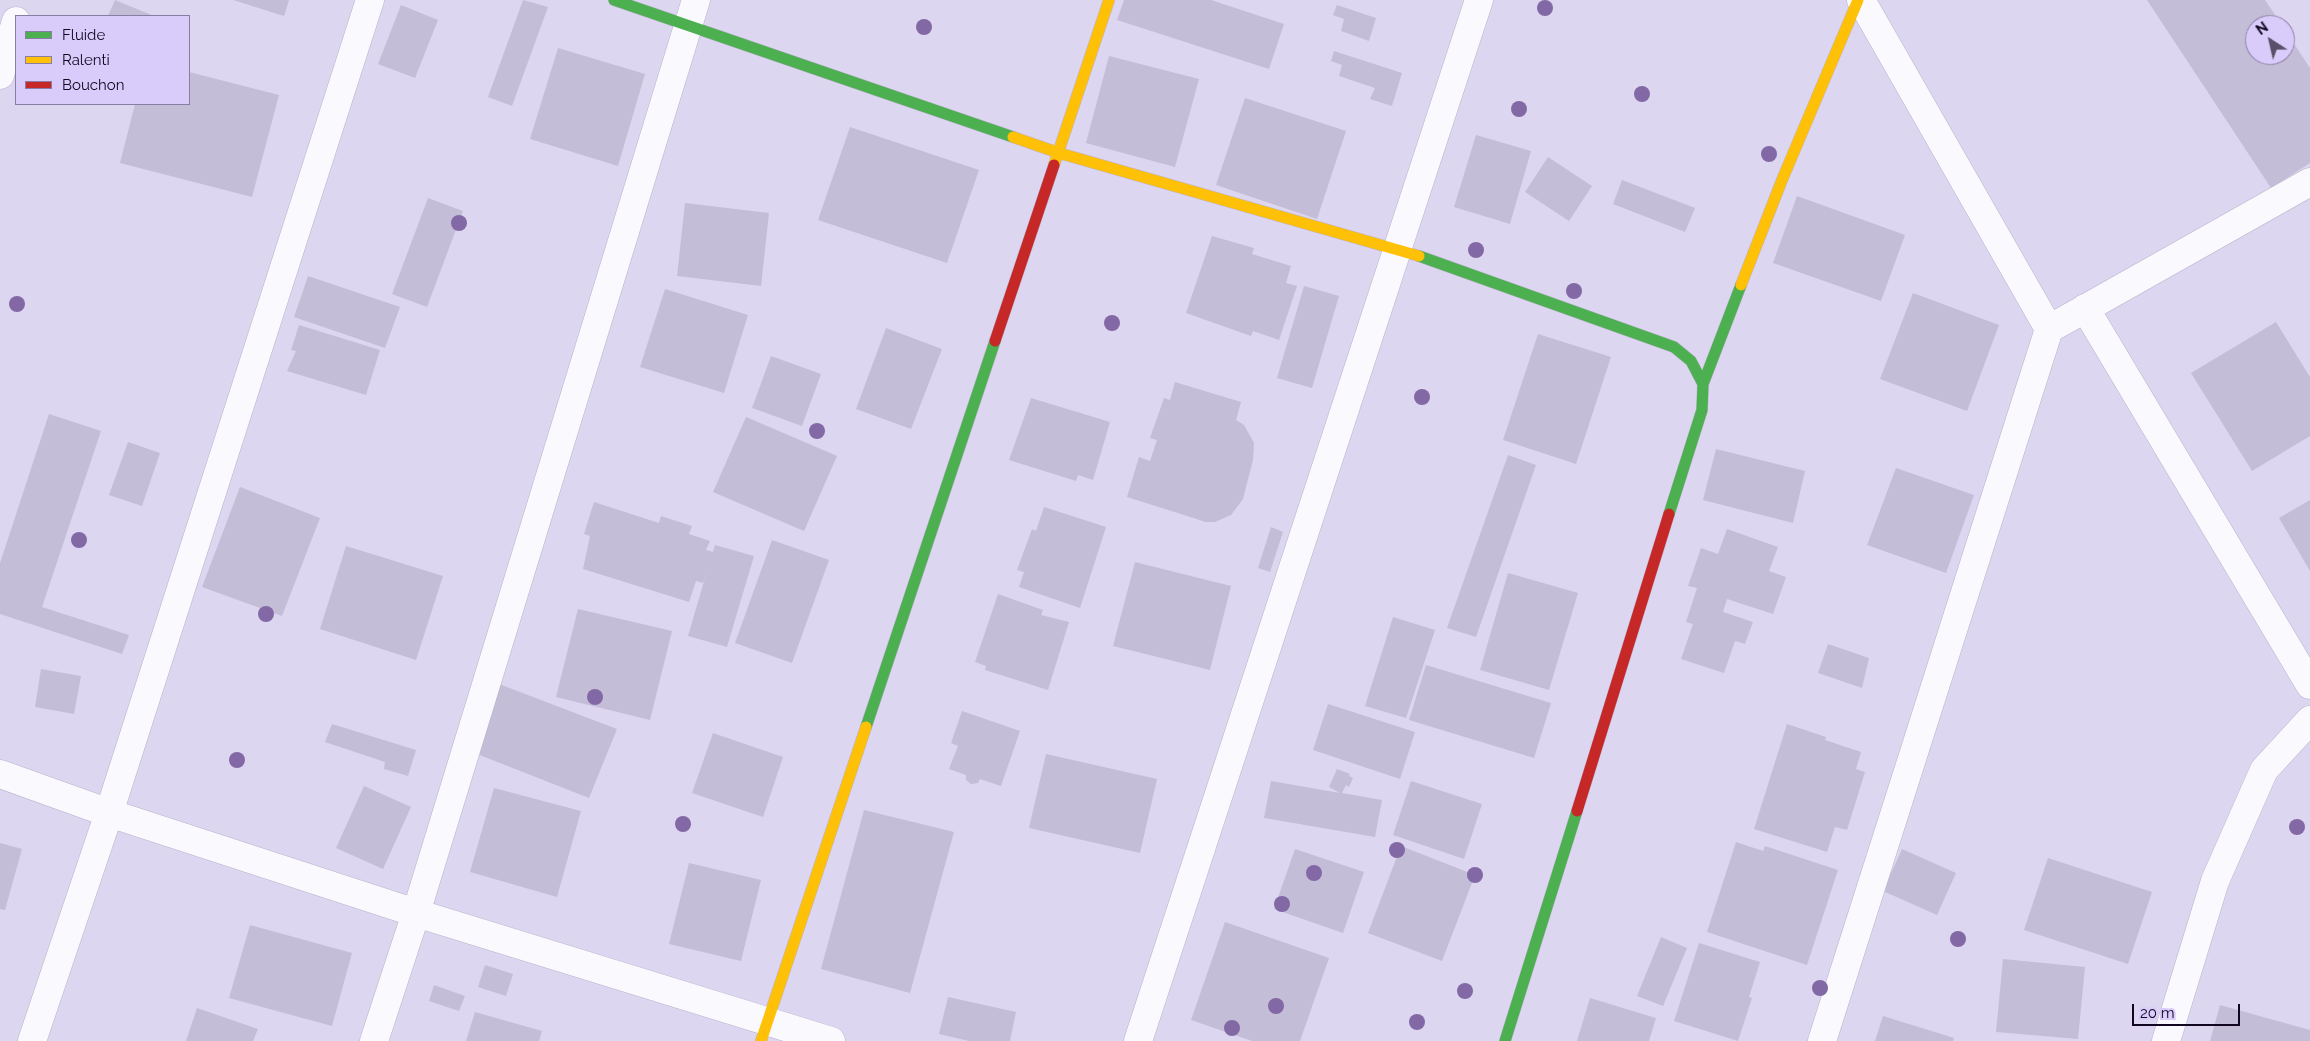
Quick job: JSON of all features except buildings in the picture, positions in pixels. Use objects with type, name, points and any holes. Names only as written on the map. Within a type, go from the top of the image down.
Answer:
[{"type":"street","points":[[18,15],[23,0]]},
{"type":"street","points":[[32,1041],[109,814],[370,0]]},
{"type":"street","points":[[614,0],[1059,153],[1398,249],[1674,347],[1690,361],[1703,384]]},
{"type":"street","points":[[374,1041],[416,913],[696,0]]},
{"type":"street","points":[[764,1031],[1109,0]]},
{"type":"street","points":[[1138,1041],[1480,0]]},
{"type":"street","points":[[1859,0],[2049,329]]},
{"type":"street","points":[[1505,1041],[1702,410],[1703,384],[1782,180],[1859,0]]},
{"type":"street","points":[[0,75],[15,24]]},
{"type":"street","points":[[1822,1041],[2049,329],[2310,182]]},
{"type":"street","points":[[2085,308],[2310,685]]},
{"type":"street","points":[[2166,1041],[2215,880],[2264,770],[2310,720]]},
{"type":"street","points":[[0,774],[109,814],[416,913],[764,1031],[831,1041]]},
{"type":"traffic: fast","points":[[614,0],[1013,137]]},
{"type":"traffic: fast","points":[[1419,256],[1674,347],[1691,361],[1703,384]]},
{"type":"traffic: fast","points":[[1669,514],[1702,410],[1703,384],[1741,285]]},
{"type":"traffic: fast","points":[[866,727],[995,341]]},
{"type":"traffic: fast","points":[[1505,1041],[1577,811]]},
{"type":"traffic: slow","points":[[1054,165],[1109,0]]},
{"type":"traffic: slow","points":[[1741,285],[1782,180],[1858,0]]},
{"type":"traffic: slow","points":[[1013,137],[1059,153],[1419,256]]},
{"type":"traffic: slow","points":[[761,1041],[866,727]]},
{"type":"traffic: jam","points":[[995,341],[1054,165]]},
{"type":"traffic: jam","points":[[1577,811],[1669,514]]}]
